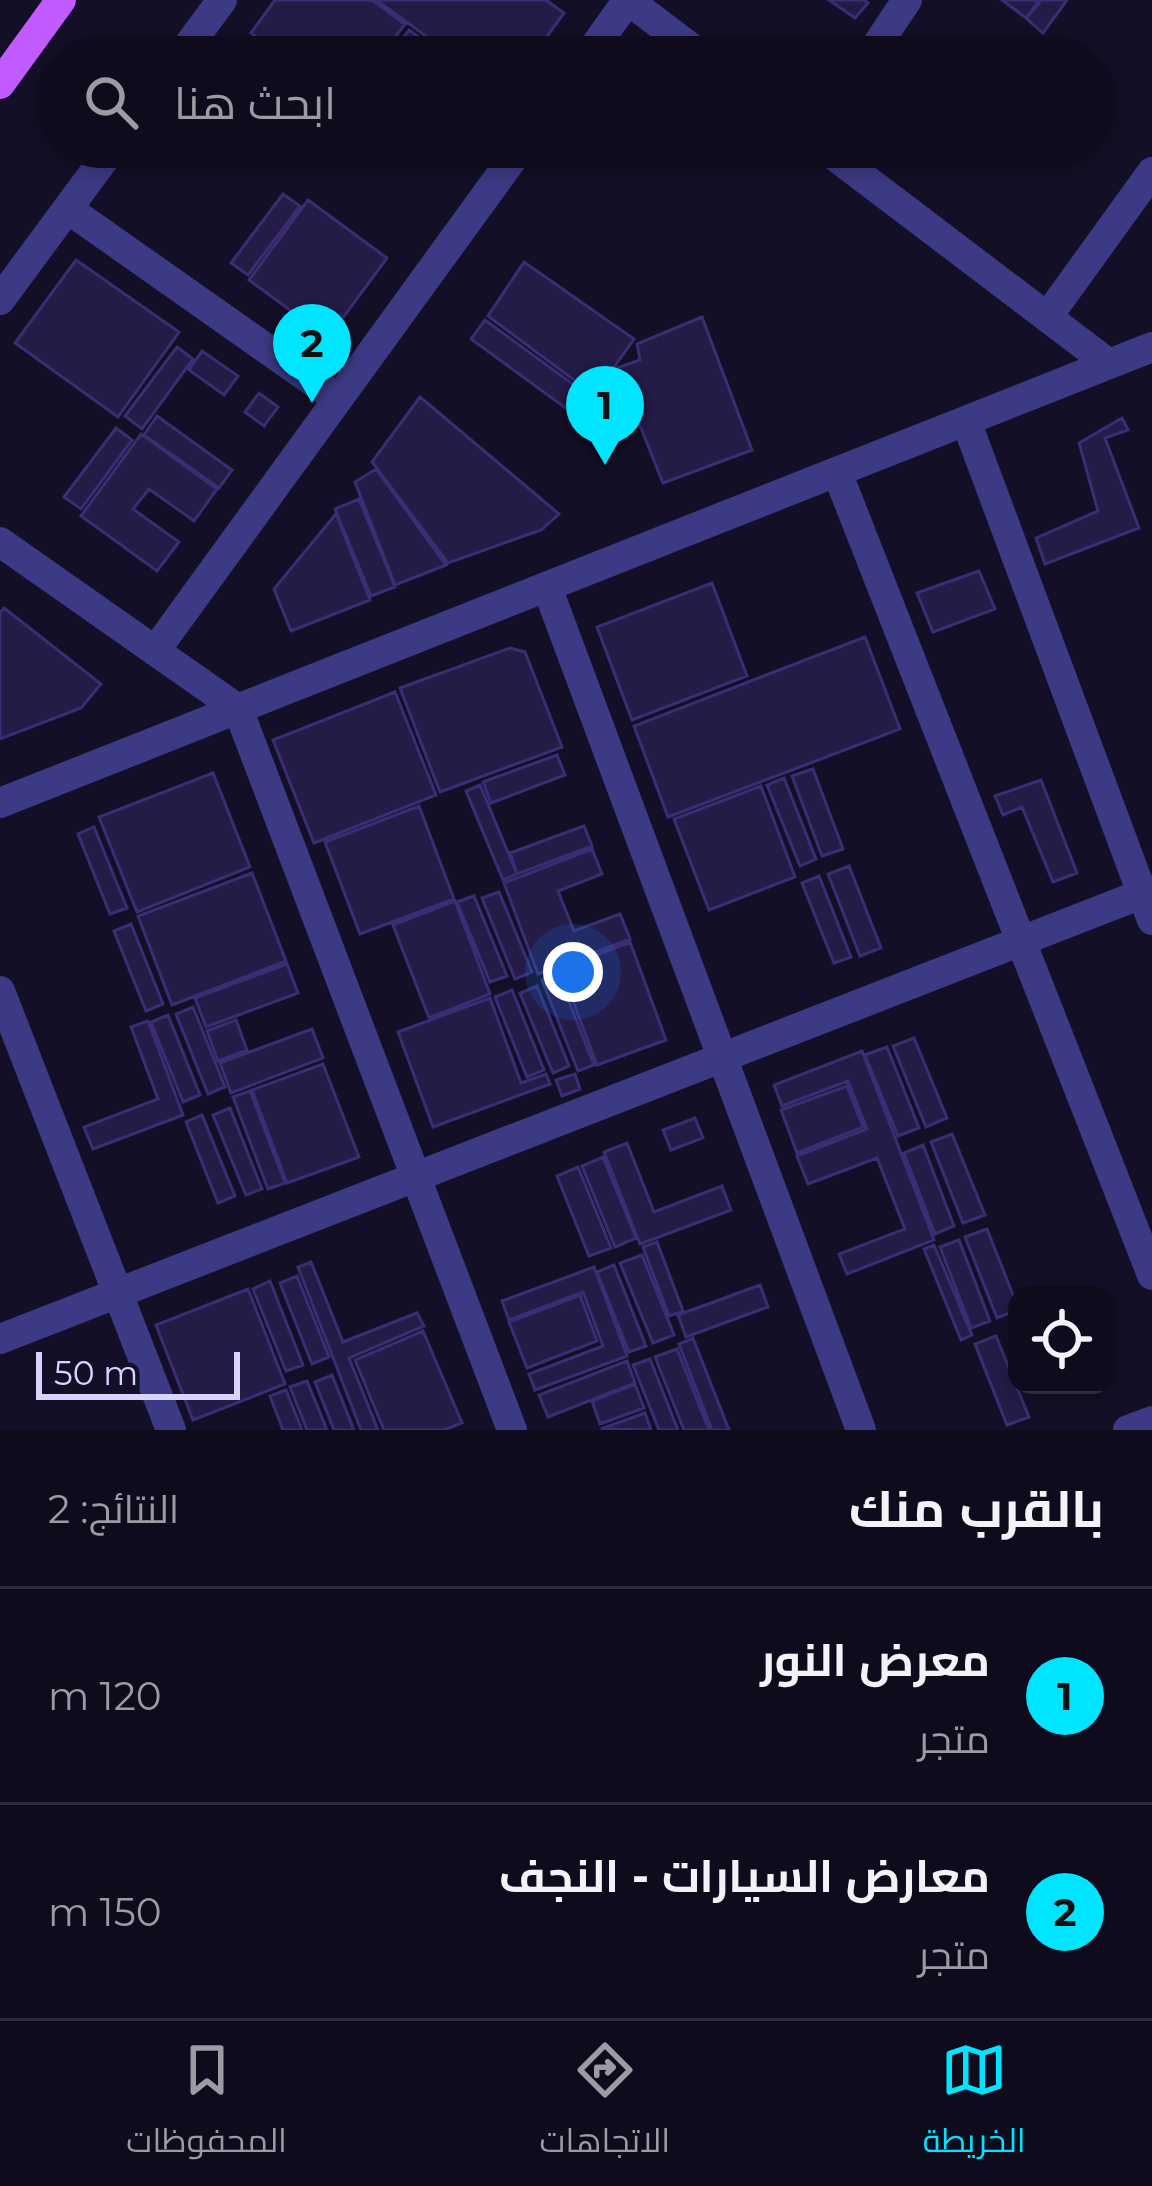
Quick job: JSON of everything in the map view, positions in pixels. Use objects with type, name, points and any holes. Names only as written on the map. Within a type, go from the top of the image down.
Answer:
[{"type":"main road","points":[[0,84],[62,0]]},
{"type":"street","points":[[195,36],[222,0]]},
{"type":"street","points":[[601,36],[628,0],[676,36]]},
{"type":"street","points":[[883,36],[908,0]]},
{"type":"street","points":[[0,300],[98,168]]},
{"type":"street","points":[[155,651],[506,168]]},
{"type":"street","points":[[851,168],[1109,364]]},
{"type":"street","points":[[1048,316],[1152,172]]},
{"type":"street","points":[[68,209],[338,400]]},
{"type":"street","points":[[0,803],[1152,347]]},
{"type":"street","points":[[0,1340],[1021,941],[1149,901],[966,421]]},
{"type":"street","points":[[837,472],[1152,1275]]},
{"type":"street","points":[[0,542],[238,709],[512,1430]]},
{"type":"street","points":[[547,587],[861,1430]]},
{"type":"street","points":[[0,991],[170,1430]]},
{"type":"street","points":[[1128,1430],[1152,1421]]},
{"type":"building","points":[[275,0],[372,0],[405,24],[396,36],[251,33]]},
{"type":"building","points":[[376,0],[546,0],[564,13],[547,36],[426,36]]},
{"type":"building","points":[[829,0],[864,0],[868,3],[855,18]]},
{"type":"building","points":[[1002,0],[1035,0],[1039,3],[1026,18]]},
{"type":"building","points":[[1040,0],[1067,0],[1043,33],[1026,18]]},
{"type":"building","points":[[283,194],[300,206],[248,275],[231,263]]},
{"type":"building","points":[[308,200],[387,258],[328,338],[249,280]]},
{"type":"building","points":[[76,260],[179,332],[118,417],[15,343]]},
{"type":"building","points":[[524,262],[634,339],[594,395],[488,316]]},
{"type":"building","points":[[702,317],[752,450],[663,483],[617,368],[640,360],[637,344]]},
{"type":"building","points":[[485,320],[585,393],[571,412],[471,339]]},
{"type":"building","points":[[177,347],[193,359],[142,429],[125,416]]},
{"type":"building","points":[[202,351],[238,376],[224,395],[189,370]]},
{"type":"building","points":[[610,384],[625,402],[597,424],[578,409],[586,397],[595,402]]},
{"type":"building","points":[[259,393],[278,407],[264,426],[245,412]]},
{"type":"building","points":[[420,397],[559,514],[541,530],[448,563],[372,462]]},
{"type":"building","points":[[157,416],[232,470],[219,488],[144,435]]},
{"type":"building","points":[[1122,418],[1128,430],[1105,438],[1139,528],[1045,564],[1036,538],[1098,511],[1079,443]]},
{"type":"building","points":[[116,428],[132,440],[81,509],[64,497]]},
{"type":"building","points":[[141,434],[217,489],[194,521],[149,489],[133,509],[179,542],[157,571],[81,516]]},
{"type":"building","points":[[376,469],[446,565],[395,585],[355,482]]},
{"type":"building","points":[[359,499],[395,587],[371,596],[335,509]]},
{"type":"building","points":[[336,514],[370,600],[291,631],[274,589]]},
{"type":"building","points":[[979,571],[995,609],[933,632],[917,593]]},
{"type":"building","points":[[712,583],[747,676],[632,720],[597,627]]},
{"type":"building","points":[[4,608],[101,684],[81,708],[0,739],[0,613]]},
{"type":"building","points":[[865,637],[900,729],[668,817],[634,726]]},
{"type":"building","points":[[510,648],[525,652],[562,747],[440,792],[400,688]]},
{"type":"building","points":[[395,692],[436,795],[314,843],[273,740]]},
{"type":"building","points":[[557,755],[565,775],[491,803],[483,782]]},
{"type":"building","points":[[813,769],[843,849],[822,856],[792,776]]},
{"type":"building","points":[[213,773],[250,867],[137,912],[99,817]]},
{"type":"building","points":[[784,778],[816,859],[800,866],[767,785]]},
{"type":"building","points":[[1041,780],[1077,873],[1053,882],[1022,807],[1003,815],[995,796]]},
{"type":"building","points":[[480,785],[517,874],[503,880],[466,791]]},
{"type":"building","points":[[761,786],[795,877],[709,910],[674,819]]},
{"type":"building","points":[[419,806],[454,899],[360,934],[325,842]]},
{"type":"building","points":[[584,826],[592,846],[517,874],[510,853]]},
{"type":"building","points":[[94,827],[127,908],[110,914],[78,834]]},
{"type":"building","points":[[592,849],[602,874],[558,891],[574,931],[620,914],[630,939],[538,974],[504,883]]},
{"type":"building","points":[[849,866],[881,948],[860,956],[828,874]]},
{"type":"building","points":[[252,873],[286,961],[172,1005],[138,916]]},
{"type":"building","points":[[819,876],[851,957],[834,963],[802,883]]},
{"type":"building","points":[[499,892],[532,972],[515,979],[482,898]]},
{"type":"building","points":[[474,896],[507,976],[490,982],[457,902]]},
{"type":"building","points":[[455,901],[490,994],[429,1018],[393,925]]},
{"type":"building","points":[[131,924],[163,1004],[146,1011],[114,931]]},
{"type":"building","points":[[630,942],[666,1040],[597,1065],[561,969]]},
{"type":"building","points":[[287,964],[298,993],[206,1027],[195,998]]},
{"type":"building","points":[[558,974],[594,1065],[578,1071],[542,980]]},
{"type":"building","points":[[537,986],[569,1066],[553,1073],[520,993]]},
{"type":"building","points":[[512,990],[544,1070],[527,1077],[495,997]]},
{"type":"building","points":[[490,998],[521,1083],[546,1074],[550,1084],[433,1127],[398,1032]]},
{"type":"building","points":[[193,1007],[225,1087],[208,1094],[176,1014]]},
{"type":"building","points":[[168,1015],[200,1095],[183,1102],[151,1022]]},
{"type":"building","points":[[236,1020],[247,1050],[218,1061],[207,1031]]},
{"type":"building","points":[[148,1021],[183,1115],[93,1149],[84,1127],[158,1099],[131,1027]]},
{"type":"building","points":[[312,1029],[323,1058],[231,1093],[220,1063]]},
{"type":"building","points":[[914,1038],[947,1118],[926,1127],[893,1046]]},
{"type":"building","points":[[887,1047],[919,1128],[898,1136],[865,1055]]},
{"type":"building","points":[[862,1051],[934,1240],[847,1274],[839,1254],[905,1229],[877,1158],[808,1184],[797,1156],[867,1129],[848,1081],[782,1106],[774,1085]]},
{"type":"building","points":[[323,1064],[359,1157],[287,1183],[252,1090]]},
{"type":"building","points":[[575,1074],[580,1089],[562,1096],[556,1080]]},
{"type":"building","points":[[847,1086],[863,1127],[797,1153],[781,1110]]},
{"type":"building","points":[[250,1091],[285,1183],[268,1189],[233,1097]]},
{"type":"building","points":[[230,1108],[262,1189],[246,1195],[213,1115]]},
{"type":"building","points":[[202,1115],[235,1196],[218,1203],[186,1122]]},
{"type":"building","points":[[695,1118],[703,1138],[671,1150],[663,1130]]},
{"type":"building","points":[[952,1134],[985,1215],[963,1223],[931,1142]]},
{"type":"building","points":[[627,1143],[654,1212],[722,1186],[731,1210],[640,1244],[604,1152]]},
{"type":"building","points":[[923,1145],[954,1226],[935,1234],[904,1153]]},
{"type":"building","points":[[603,1157],[636,1238],[615,1247],[582,1166]]},
{"type":"building","points":[[578,1167],[611,1248],[589,1256],[557,1176]]},
{"type":"building","points":[[987,1229],[1010,1286],[1008,1314],[997,1318],[965,1237]]},
{"type":"building","points":[[959,1240],[990,1321],[971,1328],[940,1247]]},
{"type":"building","points":[[657,1242],[683,1311],[669,1316],[643,1247]]},
{"type":"building","points":[[934,1245],[972,1335],[961,1340],[924,1249]]},
{"type":"building","points":[[642,1255],[674,1335],[653,1343],[620,1263]]},
{"type":"building","points":[[311,1262],[343,1342],[417,1313],[424,1326],[349,1358],[378,1430],[361,1430],[298,1267]]},
{"type":"building","points":[[614,1265],[646,1346],[629,1352],[597,1272]]},
{"type":"building","points":[[594,1267],[627,1356],[535,1390],[529,1374],[603,1346],[583,1292],[509,1320],[502,1301]]},
{"type":"building","points":[[297,1276],[329,1357],[312,1364],[280,1283]]},
{"type":"building","points":[[270,1281],[303,1365],[286,1371],[253,1289]]},
{"type":"building","points":[[760,1285],[768,1307],[686,1337],[678,1315]]},
{"type":"building","points":[[248,1289],[285,1384],[193,1420],[156,1325]]},
{"type":"building","points":[[580,1295],[597,1341],[527,1368],[509,1322]]},
{"type":"building","points":[[423,1331],[462,1423],[444,1430],[384,1430],[355,1360]]},
{"type":"building","points":[[996,1336],[1008,1365],[1008,1394],[1020,1394],[1029,1417],[1007,1425],[975,1344]]},
{"type":"building","points":[[693,1338],[729,1430],[712,1430],[679,1344]]},
{"type":"building","points":[[677,1349],[709,1430],[684,1430],[655,1357]]},
{"type":"building","points":[[650,1359],[678,1430],[659,1430],[633,1365]]},
{"type":"building","points":[[627,1361],[635,1383],[548,1417],[539,1395]]},
{"type":"building","points":[[332,1375],[354,1430],[334,1430],[315,1382]]},
{"type":"building","points":[[307,1381],[327,1430],[307,1430],[290,1387]]},
{"type":"building","points":[[635,1384],[644,1408],[600,1424],[592,1401]]},
{"type":"building","points":[[286,1390],[302,1430],[283,1430],[270,1396]]},
{"type":"building","points":[[645,1413],[651,1430],[601,1429]]},
{"type":"place","name":"معارض السيارات - النجف","points":[[312,403]]},
{"type":"place","name":"معرض النور","points":[[605,465]]}]
